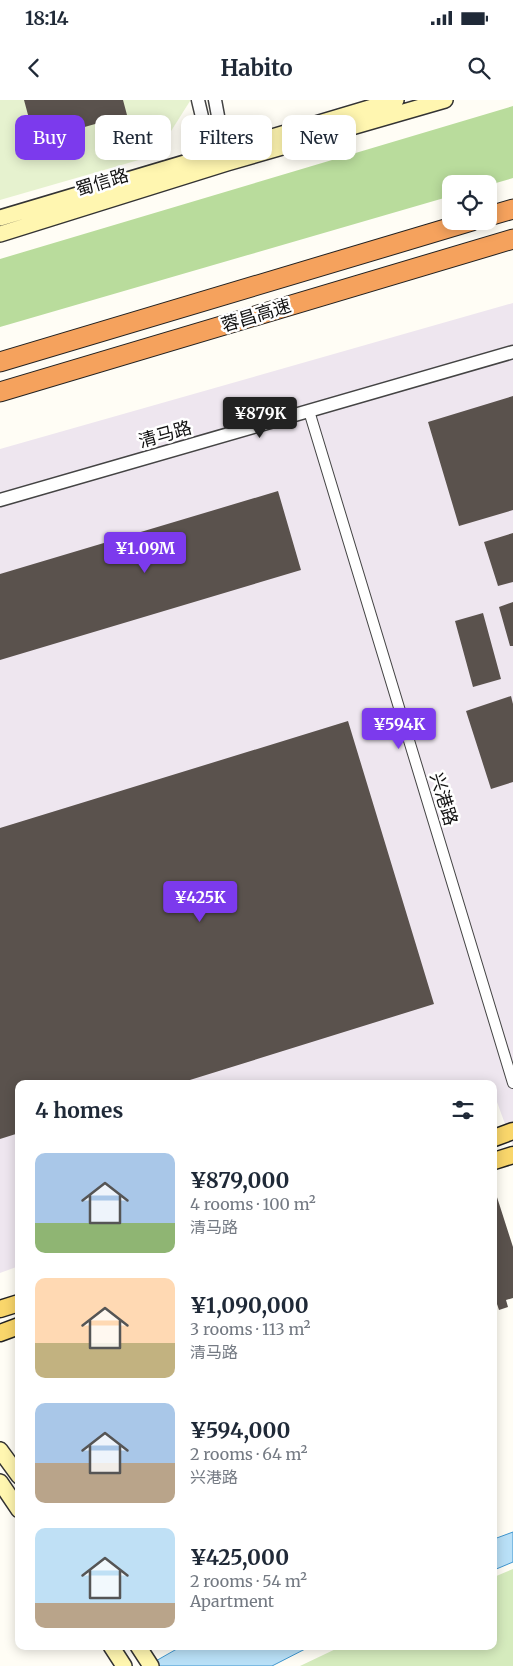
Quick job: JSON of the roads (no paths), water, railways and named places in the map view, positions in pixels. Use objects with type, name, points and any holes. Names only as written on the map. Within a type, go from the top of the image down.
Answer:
[{"type":"highway","points":[[497,214],[513,209]]},
{"type":"highway","name":"蓉昌高速","points":[[0,362],[442,230]]},
{"type":"highway","name":"蓉昌高速","points":[[0,392],[513,239]]},
{"type":"main road","name":"蜀信路","points":[[272,141],[396,100]]},
{"type":"main road","name":"蜀信路","points":[[272,145],[445,100]]},
{"type":"main road","name":"蜀信路","points":[[0,218],[215,160]]},
{"type":"main road","name":"蜀信路","points":[[0,234],[216,160]]},
{"type":"main road","points":[[497,1137],[513,1131]]},
{"type":"main road","points":[[497,1160],[513,1154]]},
{"type":"main road","points":[[0,1309],[15,1304]]},
{"type":"main road","points":[[0,1333],[15,1327]]},
{"type":"main road","points":[[0,1450],[15,1471]]},
{"type":"main road","points":[[0,1482],[15,1504]]},
{"type":"main road","points":[[113,1650],[124,1666]]},
{"type":"main road","points":[[141,1650],[151,1666]]},
{"type":"street","points":[[198,100],[203,115]]},
{"type":"street","points":[[215,100],[216,115]]},
{"type":"street","name":"清马路","points":[[0,500],[513,352]]},
{"type":"street","name":"兴港路","points":[[309,411],[513,1083]]},
{"type":"water","points":[[513,1532],[513,1562],[497,1569],[497,1538]]},
{"type":"water","points":[[175,1650],[303,1650],[272,1666],[147,1666]]}]
